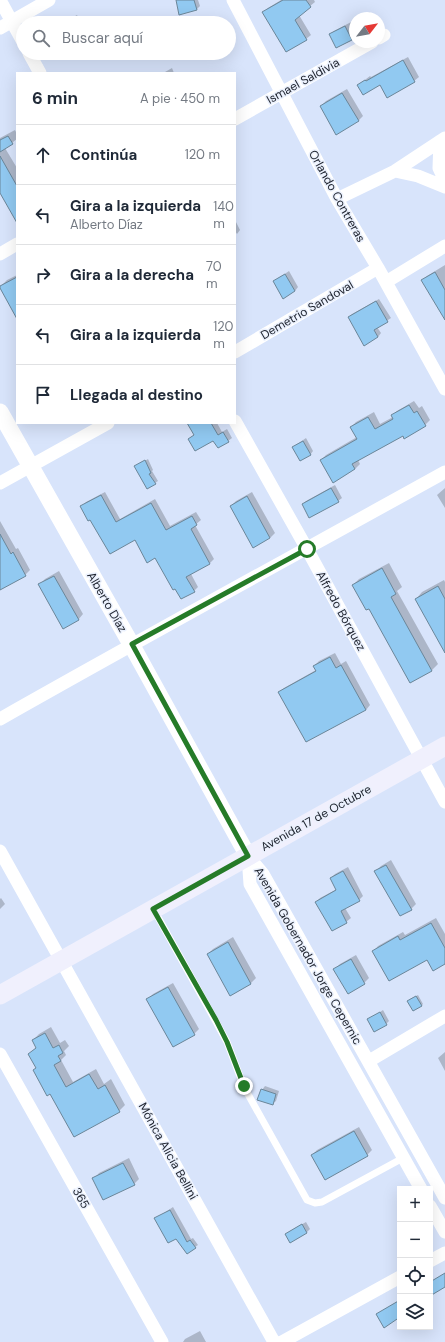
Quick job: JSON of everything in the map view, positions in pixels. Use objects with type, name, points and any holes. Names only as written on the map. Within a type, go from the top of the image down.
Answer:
[{"type":"main road","name":"Avenida 17 de Octubre","points":[[0,995],[445,746]]},
{"type":"street","points":[[0,0],[6,24],[16,35]]},
{"type":"street","points":[[20,16],[49,0]]},
{"type":"street","name":"Orlando Contreras","points":[[233,0],[338,199],[445,389]]},
{"type":"street","points":[[6,24],[16,18]]},
{"type":"street","name":"Ismael Saldivia","points":[[236,118],[361,48]]},
{"type":"street","points":[[33,60],[39,72]]},
{"type":"street","points":[[338,199],[395,171],[443,140]]},
{"type":"street","points":[[443,140],[439,168],[445,181]]},
{"type":"street","points":[[395,171],[418,176],[445,187]]},
{"type":"street","points":[[0,254],[16,245]]},
{"type":"street","points":[[386,282],[445,246]]},
{"type":"street","name":"Demetrio Sandoval","points":[[236,351],[378,268]]},
{"type":"street","name":"Alberto Díaz","points":[[0,412],[132,644],[248,856]]},
{"type":"street","name":"Alfredo Bórquez","points":[[236,423],[307,549],[445,802]]},
{"type":"street","points":[[0,483],[106,424]]},
{"type":"street","points":[[0,719],[132,644],[445,472]]},
{"type":"street","name":"Mónica Alicia Bellini","points":[[0,852],[274,1342]]},
{"type":"street","name":"Avenida Gobernador Jorge Cepernic","points":[[248,856],[263,874],[445,1198]]},
{"type":"street","name":"Avenida Gobernador Jorge Cepernic","points":[[248,856],[250,884],[419,1186]]},
{"type":"street","points":[[369,1061],[445,1016]]},
{"type":"street","name":"365","points":[[0,1054],[162,1342]]},
{"type":"street","points":[[433,1211],[445,1232]]},
{"type":"street","points":[[433,1259],[445,1253]]},
{"type":"street","points":[[282,1342],[397,1279]]},
{"type":"lane","points":[[153,909],[216,1020],[227,1042],[244,1086],[307,1200],[315,1203],[322,1202],[403,1158]]},
{"type":"building","points":[[176,0],[194,0],[197,10],[179,15]]},
{"type":"building","points":[[283,0],[306,0],[311,7],[295,20],[307,40],[286,52],[262,12]]},
{"type":"building","points":[[345,26],[349,34],[349,42],[336,48],[329,34]]},
{"type":"building","points":[[403,60],[415,82],[387,98],[380,85],[363,95],[357,85]]},
{"type":"building","points":[[342,93],[359,121],[336,135],[320,106]]},
{"type":"building","points":[[8,136],[13,144],[0,152],[0,140]]},
{"type":"building","points":[[0,156],[16,184],[16,221],[0,193]]},
{"type":"building","points":[[435,272],[445,290],[445,320],[421,280]]},
{"type":"building","points":[[285,274],[295,291],[283,299],[273,281]]},
{"type":"building","points":[[16,278],[16,317],[0,288],[0,286]]},
{"type":"building","points":[[376,301],[388,322],[374,330],[378,337],[364,346],[348,317]]},
{"type":"building","points":[[409,405],[414,413],[417,411],[426,426],[404,439],[403,436],[352,464],[355,469],[333,483],[320,460],[357,439],[350,427],[368,417],[375,429],[393,419],[391,415]]},
{"type":"building","points":[[188,424],[212,424],[218,435],[223,432],[229,442],[218,448],[213,441],[195,451],[188,439],[194,435]]},
{"type":"building","points":[[303,441],[311,455],[300,461],[292,447]]},
{"type":"building","points":[[145,460],[151,473],[149,474],[156,484],[147,489],[134,466]]},
{"type":"building","points":[[331,488],[339,502],[309,518],[302,504]]},
{"type":"building","points":[[101,495],[116,522],[151,503],[166,530],[192,516],[197,525],[191,529],[210,564],[186,577],[195,592],[181,599],[175,589],[173,590],[155,558],[147,563],[135,540],[110,554],[80,506]]},
{"type":"building","points":[[247,496],[270,538],[253,548],[230,506]]},
{"type":"building","points":[[0,534],[11,554],[13,552],[26,576],[0,590]]},
{"type":"building","points":[[382,568],[396,594],[391,597],[432,671],[410,683],[369,609],[366,610],[352,585]]},
{"type":"building","points":[[54,576],[79,620],[63,629],[38,584]]},
{"type":"building","points":[[438,586],[445,599],[445,653],[415,599]]},
{"type":"building","points":[[330,657],[336,668],[341,665],[366,710],[306,742],[278,692],[316,671],[313,666]]},
{"type":"building","points":[[386,865],[412,910],[400,916],[374,871]]},
{"type":"building","points":[[343,871],[360,901],[341,911],[347,923],[332,931],[315,902],[336,890],[330,878]]},
{"type":"building","points":[[431,923],[445,948],[445,964],[433,971],[427,960],[389,981],[372,951],[398,936],[400,940]]},
{"type":"building","points":[[228,942],[251,984],[230,996],[207,954]]},
{"type":"building","points":[[351,959],[365,984],[348,994],[333,969]]},
{"type":"building","points":[[168,987],[195,1035],[173,1047],[146,999]]},
{"type":"building","points":[[416,996],[422,1006],[413,1011],[407,1001]]},
{"type":"building","points":[[380,1012],[387,1025],[374,1032],[367,1019]]},
{"type":"building","points":[[45,1033],[53,1048],[59,1045],[63,1053],[58,1056],[61,1061],[54,1065],[66,1087],[89,1074],[98,1089],[105,1085],[120,1112],[74,1137],[50,1094],[47,1096],[33,1070],[36,1068],[28,1054],[36,1048],[32,1040]]},
{"type":"building","points":[[261,1089],[276,1094],[273,1105],[257,1100]]},
{"type":"building","points":[[354,1131],[368,1156],[325,1180],[311,1155]]},
{"type":"building","points":[[123,1163],[135,1185],[103,1200],[92,1178]]},
{"type":"building","points":[[170,1210],[187,1242],[190,1240],[196,1248],[187,1254],[176,1239],[168,1243],[154,1218]]},
{"type":"building","points":[[302,1224],[307,1233],[290,1243],[285,1234]]},
{"type":"building","points":[[445,1273],[445,1287],[433,1294],[433,1294],[433,1280]]},
{"type":"building","points":[[397,1302],[397,1319],[384,1328],[376,1314]]},
{"type":"route","points":[[244,1086],[227,1042],[216,1020],[153,909],[248,856],[132,644],[307,549]]}]
